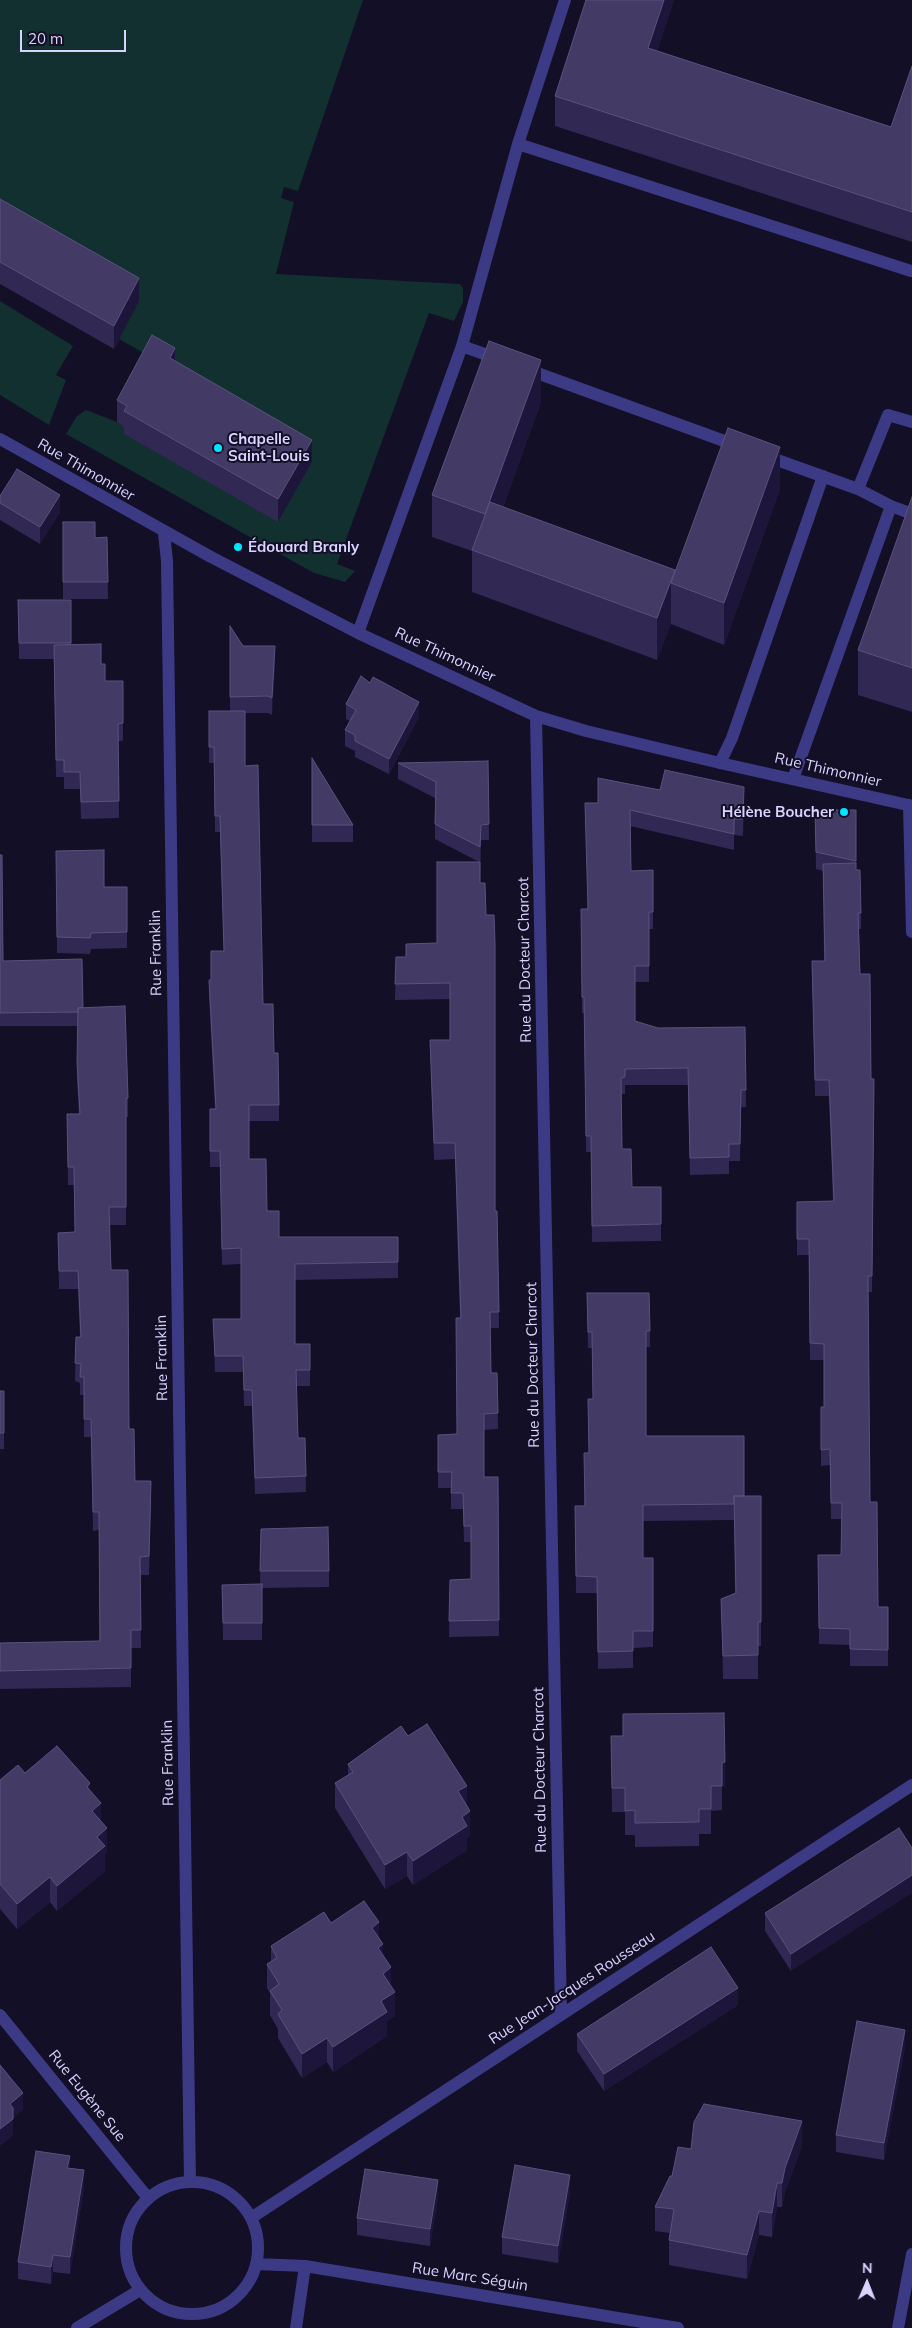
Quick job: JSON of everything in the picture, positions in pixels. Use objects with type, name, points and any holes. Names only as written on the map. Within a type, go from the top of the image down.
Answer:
[{"type":"street","points":[[358,633],[462,346],[518,144],[565,0]]},
{"type":"street","points":[[518,144],[911,272]]},
{"type":"street","points":[[462,346],[858,489],[891,506],[912,514]]},
{"type":"street","points":[[858,489],[888,414],[912,422]]},
{"type":"street","name":"Rue Thimonnier","points":[[0,439],[164,533],[358,633],[536,716],[586,731],[911,806]]},
{"type":"street","points":[[720,763],[732,738],[823,476]]},
{"type":"street","points":[[793,779],[891,506]]},
{"type":"street","name":"Rue Franklin","points":[[164,533],[167,561],[190,2182]]},
{"type":"street","name":"Rue du Docteur Charcot","points":[[536,716],[561,2014]]},
{"type":"street","points":[[911,806],[912,932]]},
{"type":"street","name":"Rue Jean-Jacques Rousseau","points":[[251,2218],[912,1785]]},
{"type":"street","name":"Rue Eugène Sue","points":[[0,2015],[148,2198]]},
{"type":"street","points":[[190,2182],[209,2184],[226,2191],[240,2203],[251,2218],[256,2233],[258,2249],[256,2264],[248,2283],[234,2299],[216,2310],[196,2315],[175,2312],[156,2304],[140,2290],[130,2273],[125,2253],[127,2233],[135,2214],[148,2198],[168,2186],[190,2182]]},
{"type":"street","points":[[898,2328],[912,2254]]},
{"type":"street","name":"Rue Marc Séguin","points":[[256,2264],[305,2266],[678,2328]]},
{"type":"street","points":[[296,2328],[305,2266]]},
{"type":"street","points":[[77,2328],[140,2290]]},
{"type":"green space","points":[[0,0],[363,0],[298,191],[284,187],[281,198],[294,202],[276,274],[460,284],[463,288],[463,302],[454,321],[429,313],[337,564],[355,571],[345,582],[314,573],[66,434],[77,416],[86,410],[117,422],[127,428],[125,434],[278,521],[175,371],[119,339],[139,301],[0,222]]},
{"type":"green space","points":[[0,301],[73,346],[56,375],[66,380],[49,425],[0,395]]},
{"type":"building","points":[[586,0],[664,0],[648,48],[891,127],[912,66],[912,212],[555,96]]},
{"type":"building","points":[[0,199],[139,278],[114,326],[0,262]]},
{"type":"building","name":"Chapelle Saint-Louis","points":[[152,335],[175,348],[170,358],[312,440],[278,499],[124,411],[127,406],[117,400]]},
{"type":"building","points":[[489,341],[541,360],[485,514],[432,495]]},
{"type":"building","points":[[728,428],[780,447],[724,603],[671,583]]},
{"type":"building","points":[[17,469],[60,495],[40,527],[0,503],[0,496]]},
{"type":"building","points":[[912,497],[912,668],[858,650]]},
{"type":"building","points":[[490,502],[675,570],[657,618],[472,550]]},
{"type":"building","points":[[63,522],[95,522],[95,538],[107,537],[108,582],[63,582]]},
{"type":"building","points":[[18,600],[71,600],[71,643],[19,643]]},
{"type":"building","points":[[230,626],[243,646],[275,646],[272,698],[268,696],[230,697]]},
{"type":"building","points":[[101,644],[101,664],[105,664],[105,681],[123,681],[123,723],[118,724],[119,801],[81,802],[80,772],[64,772],[64,760],[56,760],[54,645]]},
{"type":"building","points":[[361,676],[370,683],[373,677],[419,702],[389,759],[355,741],[355,735],[345,730],[356,710],[346,704]]},
{"type":"building","points":[[209,711],[245,711],[245,766],[258,765],[263,1004],[273,1004],[274,1053],[278,1053],[279,1105],[249,1105],[249,1159],[266,1159],[267,1211],[279,1211],[279,1237],[398,1237],[398,1262],[295,1264],[295,1344],[310,1344],[310,1370],[296,1370],[298,1438],[305,1438],[306,1476],[255,1478],[252,1390],[244,1390],[243,1356],[215,1356],[213,1319],[241,1319],[241,1248],[222,1249],[220,1151],[210,1151],[210,1109],[216,1109],[209,980],[211,980],[211,951],[224,951],[220,816],[215,816],[214,747],[209,747]]},
{"type":"building","points":[[312,758],[353,825],[312,825]]},
{"type":"building","points":[[488,761],[489,824],[481,825],[480,847],[435,824],[436,782],[398,763]]},
{"type":"building","points":[[665,770],[744,787],[743,819],[734,819],[734,834],[630,810],[631,871],[653,870],[653,912],[649,912],[649,966],[635,966],[635,1021],[658,1028],[745,1027],[746,1090],[741,1090],[740,1144],[729,1144],[729,1157],[690,1158],[688,1068],[625,1069],[625,1077],[621,1078],[622,1149],[631,1149],[632,1187],[661,1187],[661,1224],[592,1226],[591,1136],[586,1136],[584,997],[582,997],[581,909],[588,909],[585,803],[598,803],[598,778],[660,790]]},
{"type":"building","points":[[815,810],[856,810],[856,861],[816,852]]},
{"type":"building","points":[[104,850],[104,887],[127,887],[127,932],[91,933],[90,938],[57,937],[56,851]]},
{"type":"building","points":[[0,855],[2,855],[3,961],[82,959],[83,1007],[78,1008],[78,1012],[0,1013]]},
{"type":"building","points":[[437,862],[480,862],[480,883],[485,883],[486,915],[494,915],[495,1211],[497,1211],[499,1312],[490,1312],[491,1373],[497,1373],[498,1413],[484,1414],[484,1477],[498,1477],[499,1620],[449,1621],[450,1580],[471,1579],[471,1526],[464,1526],[463,1493],[451,1493],[452,1472],[438,1472],[438,1435],[457,1434],[456,1318],[461,1318],[455,1143],[434,1143],[430,1040],[450,1040],[450,983],[395,984],[396,957],[406,957],[406,944],[437,943]]},
{"type":"building","points":[[856,863],[856,870],[860,870],[861,913],[858,913],[860,974],[870,974],[871,1079],[874,1079],[872,1276],[868,1276],[870,1502],[877,1502],[878,1607],[888,1607],[888,1650],[850,1649],[850,1629],[819,1628],[818,1555],[841,1555],[842,1503],[831,1503],[830,1449],[821,1450],[821,1407],[824,1407],[824,1344],[810,1343],[809,1239],[797,1239],[797,1202],[834,1201],[829,1080],[815,1080],[812,961],[825,961],[823,864]]},
{"type":"building","points":[[125,1006],[128,1098],[126,1098],[126,1207],[109,1207],[111,1270],[128,1270],[129,1429],[134,1429],[135,1481],[151,1481],[149,1556],[140,1557],[141,1630],[131,1630],[131,1668],[0,1671],[0,1643],[100,1641],[99,1512],[93,1512],[91,1419],[84,1419],[84,1377],[80,1377],[81,1364],[75,1363],[76,1337],[81,1337],[78,1271],[59,1271],[58,1233],[75,1232],[74,1167],[68,1167],[67,1114],[80,1114],[77,1062],[78,1008]]},
{"type":"building","points":[[587,1293],[649,1293],[650,1331],[646,1331],[646,1436],[744,1436],[744,1496],[734,1496],[734,1504],[643,1505],[643,1558],[653,1558],[653,1631],[633,1631],[633,1651],[598,1652],[597,1577],[576,1576],[575,1506],[585,1506],[584,1453],[589,1453],[588,1399],[593,1399],[592,1332],[588,1332]]},
{"type":"building","points":[[0,1391],[4,1391],[4,1433],[0,1433]]},
{"type":"building","points":[[734,1496],[761,1496],[761,1622],[758,1622],[758,1655],[723,1656],[721,1599],[736,1593]]},
{"type":"building","points":[[328,1527],[329,1571],[260,1571],[261,1529]]},
{"type":"building","points":[[262,1584],[262,1623],[223,1623],[222,1585]]},
{"type":"building","points":[[724,1713],[725,1762],[722,1763],[722,1786],[711,1786],[711,1809],[699,1809],[699,1822],[635,1823],[635,1810],[625,1811],[625,1788],[612,1788],[611,1736],[623,1736],[623,1714]]},
{"type":"building","points":[[427,1724],[467,1786],[458,1791],[470,1811],[462,1817],[467,1826],[413,1861],[407,1852],[385,1865],[335,1783],[353,1772],[348,1764],[401,1726],[408,1736]]},
{"type":"building","points":[[57,1746],[90,1783],[87,1787],[101,1803],[92,1811],[107,1828],[97,1837],[105,1846],[57,1886],[50,1877],[17,1904],[0,1884],[0,1780],[18,1765],[25,1773]]},
{"type":"building","points":[[899,1828],[912,1848],[912,1875],[791,1954],[765,1913]]},
{"type":"building","points":[[364,1901],[379,1922],[372,1928],[383,1944],[378,1948],[391,1967],[383,1974],[395,1992],[381,2001],[387,2012],[333,2047],[327,2038],[302,2054],[278,2014],[282,2010],[270,1991],[279,1984],[267,1964],[277,1958],[271,1946],[324,1912],[331,1923]]},
{"type":"building","points":[[711,1947],[738,1988],[604,2074],[577,2034]]},
{"type":"building","points":[[857,2021],[905,2030],[884,2143],[836,2135]]},
{"type":"building","points":[[0,2065],[23,2093],[10,2104],[13,2108],[13,2119],[0,2129]]},
{"type":"building","points":[[704,2104],[802,2121],[785,2168],[782,2183],[777,2183],[772,2213],[759,2211],[747,2255],[669,2240],[674,2209],[655,2207],[670,2176],[672,2176],[678,2147],[691,2149],[694,2122]]},
{"type":"building","points":[[36,2151],[70,2156],[67,2168],[84,2170],[70,2257],[53,2255],[51,2267],[18,2262]]},
{"type":"building","points":[[515,2165],[570,2175],[558,2246],[502,2237]]},
{"type":"building","points":[[365,2169],[438,2180],[430,2229],[357,2218]]},
{"type":"place","name":"Chapelle Saint-Louis","points":[[218,448]]},
{"type":"place","name":"Édouard Branly","points":[[238,547]]},
{"type":"place","name":"Hélène Boucher","points":[[844,812]]}]
